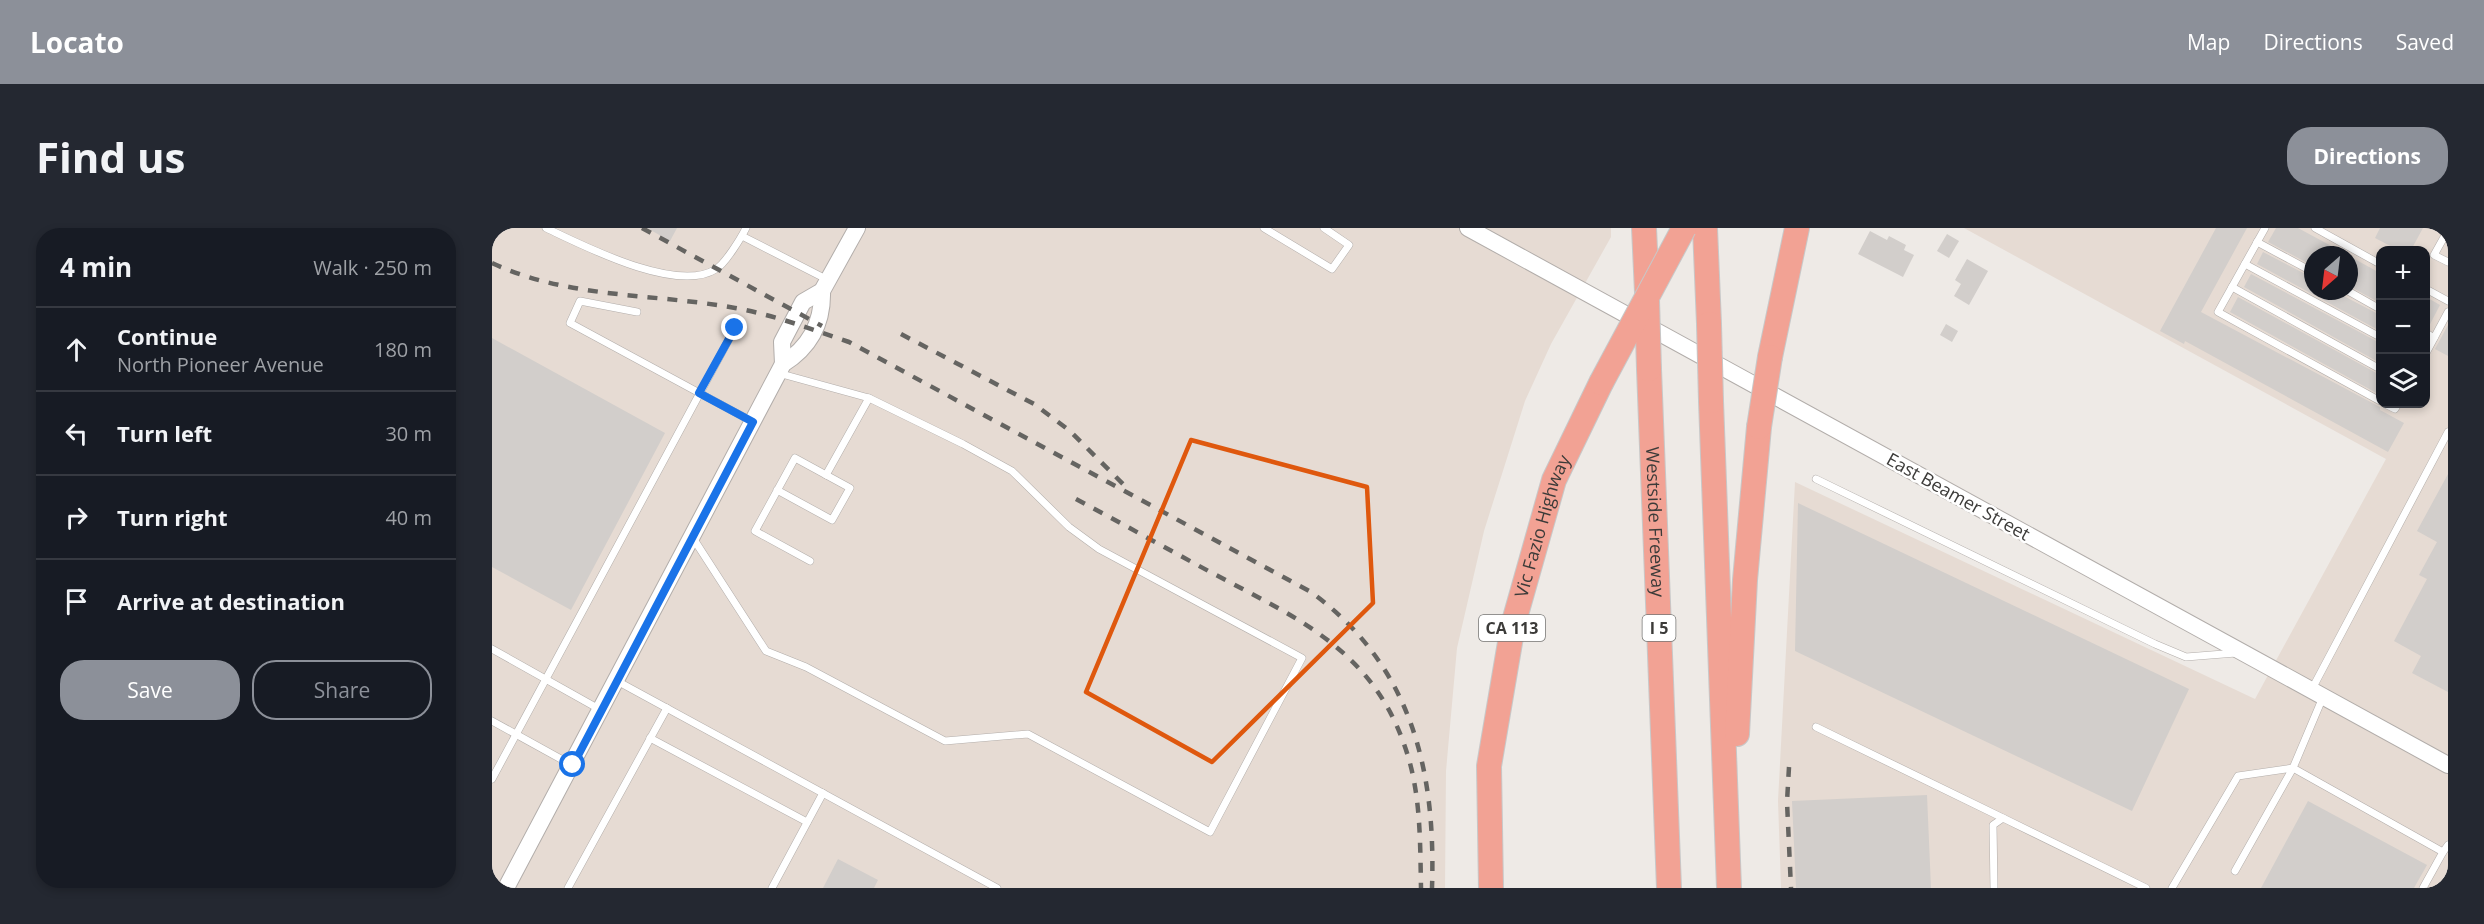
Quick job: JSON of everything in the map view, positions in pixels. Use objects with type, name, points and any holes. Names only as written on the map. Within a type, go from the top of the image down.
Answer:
[{"type":"highway","name":"Westside Freeway","points":[[1644,228],[1669,888]]},
{"type":"highway","name":"Vic Fazio Highway","points":[[1491,888],[1489,766],[1513,625],[1554,480],[1601,383],[1684,228]]},
{"type":"highway","points":[[1705,228],[1729,888]]},
{"type":"highway","points":[[1728,853],[1746,569],[1759,428],[1770,357],[1797,228]]},
{"type":"street","points":[[506,888],[781,369],[801,353],[823,313],[825,285],[857,228]]},
{"type":"street","name":"East Beamer Street","points":[[1468,228],[2448,765]]},
{"type":"lane","points":[[546,228],[621,263],[692,278],[717,269],[744,232],[825,285]]},
{"type":"lane","points":[[1264,228],[1332,269],[1348,245],[1324,228]]},
{"type":"lane","points":[[2265,228],[2218,312],[2376,399]]},
{"type":"lane","points":[[2315,228],[2376,262]]},
{"type":"lane","points":[[2448,230],[2434,255],[2448,262]]},
{"type":"lane","points":[[2257,242],[2304,267]]},
{"type":"lane","points":[[2245,264],[2376,335]]},
{"type":"lane","points":[[2232,287],[2376,367]]},
{"type":"lane","points":[[2430,291],[2448,301]]},
{"type":"lane","points":[[2358,297],[2376,307]]},
{"type":"lane","points":[[637,312],[580,302],[570,323],[753,422]]},
{"type":"lane","points":[[2430,346],[2448,312]]},
{"type":"lane","points":[[492,779],[735,328]]},
{"type":"lane","points":[[2430,336],[2434,338]]},
{"type":"lane","points":[[692,537],[766,651],[806,667],[945,741],[1028,734],[1210,832],[1302,658],[1099,549],[1069,527],[1012,471],[869,398],[781,369]]},
{"type":"lane","points":[[826,475],[869,398]]},
{"type":"lane","points":[[2235,871],[2293,768],[2317,694],[2448,432]]},
{"type":"lane","points":[[777,490],[832,520],[850,488],[795,458],[777,490],[755,531],[810,561]]},
{"type":"lane","points":[[1816,479],[2186,657],[2241,652]]},
{"type":"lane","points":[[492,650],[601,710]]},
{"type":"lane","points":[[617,681],[996,888]]},
{"type":"lane","points":[[568,888],[667,708]]},
{"type":"lane","points":[[492,722],[573,765]]},
{"type":"lane","points":[[1816,727],[2146,888]]},
{"type":"lane","points":[[650,738],[807,822]]},
{"type":"lane","points":[[2172,888],[2238,776],[2293,768],[2443,852]]},
{"type":"lane","points":[[772,888],[822,793]]},
{"type":"lane","points":[[1994,888],[1993,825],[2003,818]]},
{"type":"lane","points":[[2423,888],[2448,845]]},
{"type":"highlighted area","points":[[1191,440],[1367,487],[1373,603],[1212,762],[1086,692]]},
{"type":"shaded area","points":[[492,228],[1611,228],[1611,237],[1551,344],[1525,401],[1484,531],[1457,648],[1446,771],[1445,888],[492,888]]},
{"type":"shaded area","points":[[1964,228],[2448,228],[2448,888],[1781,888],[1778,801],[1795,482],[2255,699],[2386,459]]},
{"type":"building","points":[[647,228],[677,228],[670,241]]},
{"type":"building","points":[[2216,228],[2247,228],[2201,312],[2376,405],[2376,408],[2380,408],[2404,423],[2388,452],[2185,341],[2184,344],[2160,331]]},
{"type":"building","points":[[2276,228],[2298,228],[2331,246],[2304,246],[2304,261],[2268,242]]},
{"type":"building","points":[[2380,228],[2423,228],[2413,246],[2390,246],[2375,238]]},
{"type":"building","points":[[1870,231],[1887,240],[1889,236],[1906,245],[1904,250],[1914,255],[1903,277],[1858,254]]},
{"type":"building","points":[[1947,234],[1959,241],[1949,258],[1937,251]]},
{"type":"building","points":[[2263,252],[2304,273],[2304,290],[2257,264]]},
{"type":"building","points":[[1967,259],[1988,271],[1969,305],[1954,296],[1961,284],[1955,280]]},
{"type":"building","points":[[2358,261],[2376,271],[2376,301],[2358,291]]},
{"type":"building","points":[[2251,274],[2376,341],[2376,361],[2244,287]]},
{"type":"building","points":[[2238,297],[2376,373],[2376,393],[2230,312]]},
{"type":"building","points":[[2430,299],[2440,305],[2430,324]]},
{"type":"building","points":[[2323,300],[2351,300],[2376,313],[2376,329]]},
{"type":"building","points":[[1946,324],[1958,331],[1952,342],[1940,335]]},
{"type":"building","points":[[2448,325],[2448,356],[2435,349]]},
{"type":"building","points":[[492,338],[665,433],[571,610],[492,567]]},
{"type":"building","points":[[2448,474],[2448,692],[2412,673],[2421,656],[2394,641],[2427,579],[2419,575],[2437,542],[2417,531]]},
{"type":"building","points":[[1798,503],[2189,689],[2132,811],[1795,651]]},
{"type":"building","points":[[1927,795],[1931,888],[1796,888],[1792,801]]},
{"type":"building","points":[[2308,801],[2427,865],[2414,888],[2261,888]]},
{"type":"building","points":[[838,859],[878,880],[874,888],[823,888]]},
{"type":"railway","points":[[642,228],[822,326]]},
{"type":"railway","points":[[492,263],[521,275],[581,289],[704,303],[750,311],[849,342],[1311,592],[1345,621],[1373,652],[1394,686],[1410,723],[1422,761],[1429,802],[1432,888]]},
{"type":"railway","points":[[901,334],[1034,404],[1070,431],[1124,485]]},
{"type":"railway","points":[[1076,499],[1275,606],[1328,640],[1372,684],[1390,712],[1410,762],[1417,797],[1421,888]]},
{"type":"railway","points":[[1789,767],[1787,802],[1791,888]]},
{"type":"route","points":[[573,765],[753,422],[699,393],[735,328]]}]
